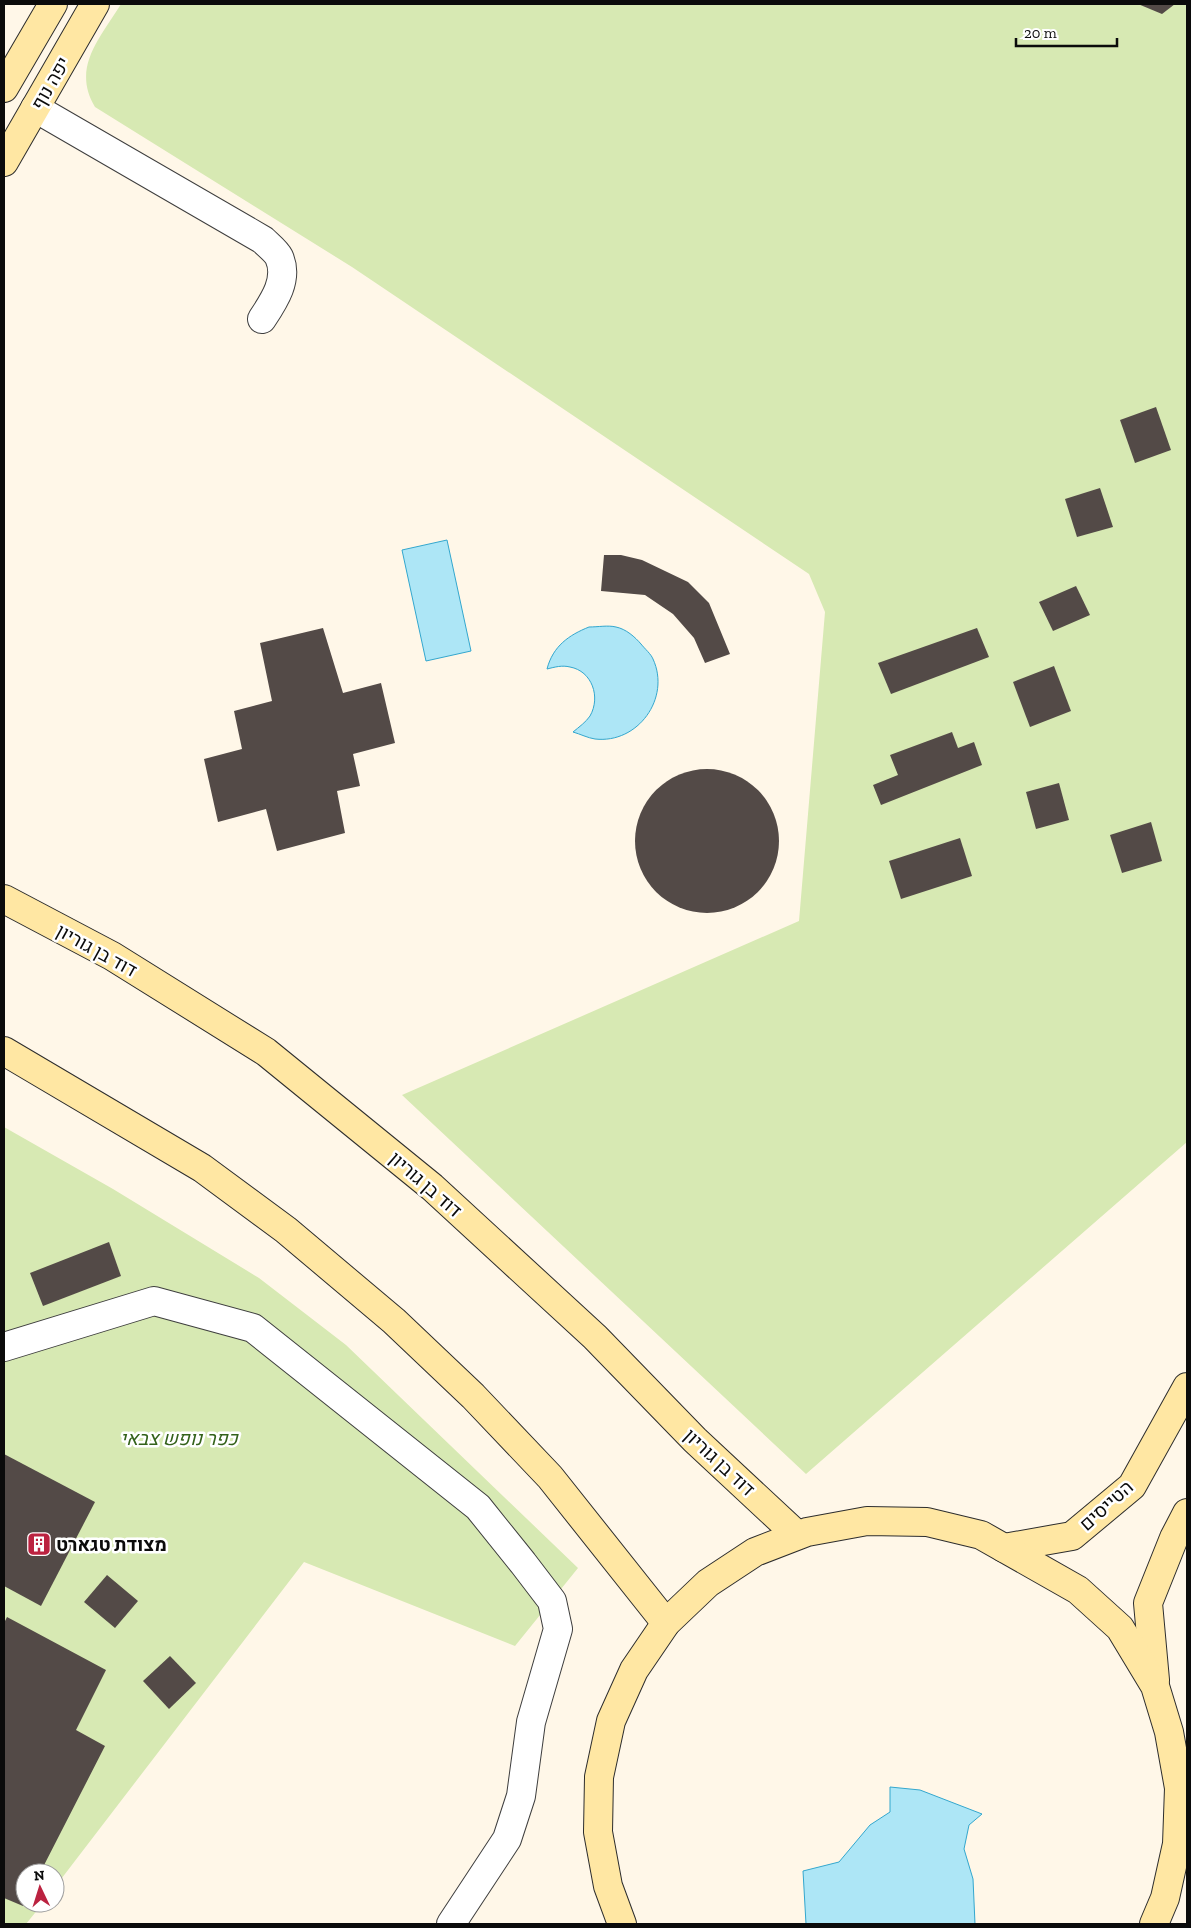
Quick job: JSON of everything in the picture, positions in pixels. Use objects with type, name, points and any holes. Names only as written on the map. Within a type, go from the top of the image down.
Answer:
[{"type":"main road","name":"יפה נוף","points":[[4,88],[53,4]]},
{"type":"main road","name":"יפה נוף","points":[[4,162],[96,4]]},
{"type":"main road","name":"דוד בן גוריון","points":[[4,899],[112,956],[266,1052],[432,1187],[594,1337],[695,1440],[797,1535]]},
{"type":"main road","points":[[4,1051],[202,1168],[286,1230],[394,1321],[473,1396],[550,1476],[666,1623]]},
{"type":"main road","name":"הטייסים","points":[[1004,1548],[1072,1536],[1132,1486],[1187,1387]]},
{"type":"main road","points":[[1154,1924],[1166,1898],[1178,1844],[1179,1788],[1169,1732],[1155,1686],[1148,1603],[1174,1538],[1187,1513]]},
{"type":"main road","points":[[622,1924],[608,1886],[598,1832],[599,1777],[611,1721],[634,1670],[666,1623],[708,1582],[755,1552],[797,1535],[867,1521],[928,1522],[981,1535],[1078,1590],[1120,1628],[1155,1686]]},
{"type":"street","points":[[35,108],[263,240],[279,257],[282,279],[276,298],[262,319]]},
{"type":"street","points":[[4,1347],[154,1301],[253,1328],[478,1507],[529,1570],[552,1601],[558,1629],[531,1722],[521,1796],[507,1839],[451,1924]]},
{"type":"green space","points":[[121,4],[1187,4],[1187,1142],[806,1474],[402,1095],[799,921],[825,612],[809,574],[352,267],[95,107],[88,92],[87,66],[91,53]]},
{"type":"green space","name":"כפר נופש צבאי","points":[[4,1127],[113,1189],[259,1278],[346,1345],[578,1568],[515,1646],[304,1562],[65,1874],[65,1863],[15,1863],[15,1913],[35,1913],[26,1924],[4,1924]]},
{"type":"water","points":[[447,540],[471,651],[426,661],[402,550]]},
{"type":"water","points":[[613,626],[630,634],[651,655],[657,674],[658,689],[654,703],[647,716],[625,734],[611,739],[595,739],[573,732],[590,716],[593,709],[594,693],[589,679],[578,669],[567,666],[547,669],[553,654],[563,642],[589,627]]},
{"type":"water","points":[[890,1787],[920,1790],[982,1814],[969,1825],[964,1849],[973,1879],[975,1924],[806,1924],[803,1871],[839,1862],[870,1825],[890,1812]]},
{"type":"building","points":[[1138,4],[1175,4],[1162,14]]},
{"type":"building","points":[[1156,407],[1171,450],[1135,463],[1120,420]]},
{"type":"building","points":[[1100,488],[1113,527],[1077,537],[1065,499]]},
{"type":"building","points":[[604,555],[621,555],[642,560],[688,582],[709,603],[730,654],[705,663],[694,638],[673,614],[645,595],[601,591]]},
{"type":"building","points":[[1076,586],[1090,615],[1053,631],[1039,602]]},
{"type":"building","points":[[323,628],[343,693],[381,683],[395,743],[353,754],[360,786],[337,791],[345,833],[277,851],[266,809],[218,822],[204,759],[242,749],[234,711],[272,701],[260,643]]},
{"type":"building","points":[[977,628],[989,657],[891,694],[878,663]]},
{"type":"building","points":[[1054,666],[1071,711],[1030,727],[1013,682]]},
{"type":"building","points":[[952,732],[958,748],[974,742],[982,765],[881,805],[873,785],[898,775],[890,755]]},
{"type":"building","points":[[707,769],[735,774],[758,790],[774,813],[779,841],[774,869],[758,892],[735,908],[707,913],[679,908],[656,892],[640,869],[635,841],[640,813],[656,790],[679,774]]},
{"type":"building","points":[[1059,783],[1069,820],[1036,829],[1026,792]]},
{"type":"building","points":[[1151,822],[1162,861],[1122,873],[1110,835]]},
{"type":"building","points":[[960,838],[972,876],[901,899],[889,861]]},
{"type":"building","points":[[109,1242],[121,1276],[43,1306],[30,1273]]},
{"type":"building","name":"מצודת טגארט","points":[[4,1454],[95,1502],[41,1606],[4,1586]]},
{"type":"building","points":[[107,1575],[138,1601],[115,1628],[84,1602]]},
{"type":"building","points":[[7,1617],[106,1670],[76,1730],[105,1746],[45,1863],[15,1863],[15,1903],[4,1898],[4,1623]]},
{"type":"building","points":[[170,1656],[196,1683],[169,1709],[143,1681]]},
{"type":"place","name":"מצודת טגארט","points":[[39,1544]]}]
